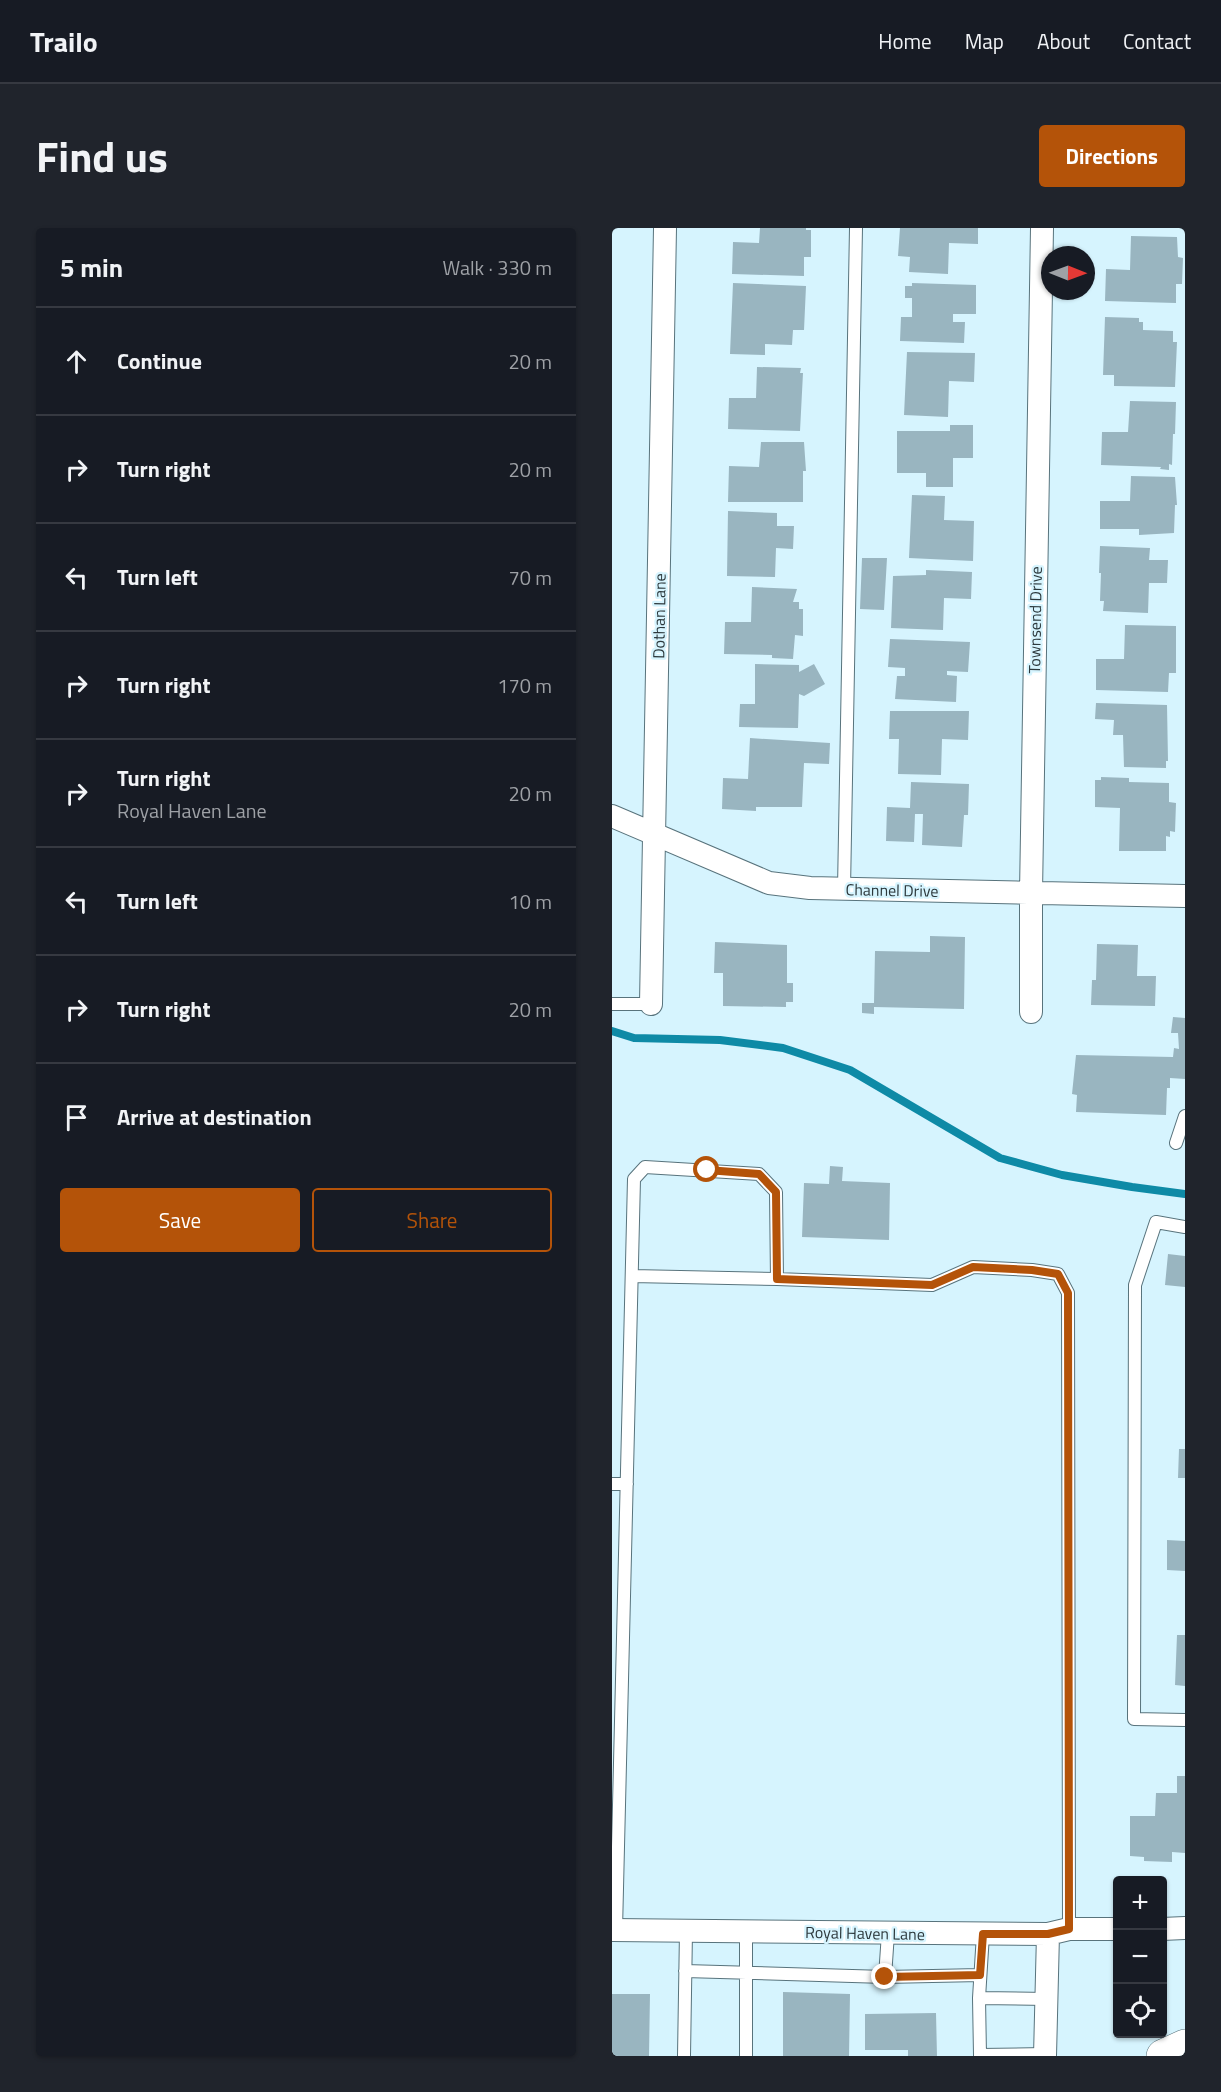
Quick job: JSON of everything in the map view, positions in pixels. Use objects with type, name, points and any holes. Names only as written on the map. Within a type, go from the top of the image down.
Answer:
[{"type":"main road","points":[[1163,2056],[1185,2046]]},
{"type":"street","name":"Dothan Lane","points":[[651,1004],[665,228]]},
{"type":"street","name":"Townsend Drive","points":[[1031,1012],[1042,228]]},
{"type":"street","name":"Channel Drive","points":[[612,816],[769,883],[810,888],[1185,896]]},
{"type":"street","points":[[1167,1929],[1185,1928]]},
{"type":"street","name":"Royal Haven Lane","points":[[614,1930],[983,1934],[1113,1929]]},
{"type":"street","points":[[1045,2055],[1047,1999],[1059,1932]]},
{"type":"lane","points":[[843,889],[856,228]]},
{"type":"lane","points":[[612,1004],[651,1004]]},
{"type":"lane","points":[[1176,1143],[1185,1116]]},
{"type":"lane","points":[[614,1930],[634,1179],[645,1167],[759,1174],[776,1192],[777,1279]]},
{"type":"lane","points":[[1185,1227],[1156,1222],[1135,1285],[1134,1719],[1185,1720]]},
{"type":"lane","points":[[632,1276],[932,1285],[973,1267],[1032,1270],[1058,1274],[1068,1293],[1059,1932]]},
{"type":"lane","points":[[612,1484],[627,1484]]},
{"type":"lane","points":[[684,2056],[686,1931]]},
{"type":"lane","points":[[746,1931],[746,2056]]},
{"type":"lane","points":[[885,1977],[888,1933]]},
{"type":"lane","points":[[983,1934],[979,1998],[980,2056],[1045,2055]]},
{"type":"lane","points":[[685,1971],[885,1977],[980,1975]]},
{"type":"lane","points":[[979,1998],[1047,1999]]},
{"type":"building","points":[[760,228],[806,228],[806,230],[811,230],[811,257],[804,257],[804,276],[732,274],[733,242],[759,243]]},
{"type":"building","points":[[900,228],[978,228],[978,244],[949,243],[948,274],[909,272],[910,257],[898,256]]},
{"type":"building","points":[[1131,236],[1177,237],[1178,257],[1183,258],[1182,284],[1176,284],[1176,303],[1105,301],[1106,269],[1130,270]]},
{"type":"building","points":[[733,283],[806,286],[804,330],[793,330],[792,345],[765,344],[765,355],[730,354]]},
{"type":"building","points":[[912,283],[976,285],[976,314],[953,314],[953,322],[965,322],[964,343],[900,341],[901,317],[912,317],[912,298],[905,298],[905,286],[912,286]]},
{"type":"building","points":[[1105,317],[1139,318],[1139,322],[1143,322],[1143,330],[1173,331],[1173,342],[1177,342],[1175,387],[1114,386],[1114,375],[1103,375]]},
{"type":"building","points":[[907,352],[975,353],[974,382],[949,381],[948,417],[904,415]]},
{"type":"building","points":[[757,367],[801,368],[800,373],[803,373],[800,431],[728,429],[729,398],[756,398]]},
{"type":"building","points":[[1130,401],[1176,402],[1172,465],[1169,464],[1169,470],[1160,469],[1161,467],[1101,465],[1102,432],[1128,432]]},
{"type":"building","points":[[950,425],[973,425],[973,458],[953,458],[953,487],[926,487],[926,473],[897,473],[897,431],[950,431]]},
{"type":"building","points":[[761,442],[804,442],[806,471],[803,471],[803,502],[728,502],[729,466],[759,467]]},
{"type":"building","points":[[1131,476],[1175,477],[1177,505],[1175,505],[1174,533],[1139,535],[1139,529],[1100,529],[1100,501],[1130,501]]},
{"type":"building","points":[[912,495],[945,496],[944,520],[974,521],[973,561],[909,558]]},
{"type":"building","points":[[728,511],[777,513],[777,526],[794,526],[793,549],[776,548],[775,577],[727,576]]},
{"type":"building","points":[[1100,546],[1150,548],[1149,560],[1168,560],[1167,583],[1149,583],[1148,613],[1103,611],[1104,601],[1100,601]]},
{"type":"building","points":[[862,558],[887,558],[884,610],[860,609]]},
{"type":"building","points":[[926,570],[972,572],[971,599],[944,598],[943,630],[891,628],[893,576],[926,575]]},
{"type":"building","points":[[752,587],[797,589],[793,602],[799,602],[799,609],[803,609],[803,636],[795,635],[793,659],[772,658],[772,655],[724,654],[725,622],[751,622]]},
{"type":"building","points":[[1125,625],[1176,626],[1176,673],[1169,673],[1168,692],[1096,690],[1096,659],[1124,659]]},
{"type":"building","points":[[890,639],[970,642],[968,672],[947,671],[947,675],[957,676],[956,702],[895,699],[897,676],[905,676],[905,668],[888,667]]},
{"type":"building","points":[[755,664],[799,665],[799,672],[814,664],[825,684],[804,696],[799,694],[798,728],[739,727],[740,704],[755,704]]},
{"type":"building","points":[[1096,703],[1167,705],[1168,761],[1166,761],[1166,768],[1124,767],[1123,735],[1113,735],[1114,720],[1095,719]]},
{"type":"building","points":[[890,711],[969,711],[968,740],[942,739],[941,775],[898,774],[899,739],[889,739]]},
{"type":"building","points":[[750,738],[830,743],[829,764],[804,763],[802,807],[756,807],[756,811],[722,809],[723,778],[748,779]]},
{"type":"building","points":[[1101,777],[1129,778],[1129,782],[1169,783],[1169,802],[1176,803],[1175,832],[1170,831],[1170,837],[1166,836],[1166,851],[1119,851],[1120,808],[1095,807],[1095,780],[1101,780]]},
{"type":"building","points":[[911,782],[969,784],[968,815],[964,815],[962,847],[922,845],[923,814],[915,814],[914,842],[886,841],[887,807],[910,808]]},
{"type":"building","points":[[930,936],[965,937],[964,1009],[874,1007],[874,1014],[862,1013],[862,1003],[874,1003],[875,951],[930,952]]},
{"type":"building","points":[[715,942],[787,945],[787,983],[793,983],[793,1002],[786,1002],[786,1007],[723,1006],[723,973],[714,973]]},
{"type":"building","points":[[1097,944],[1138,945],[1137,976],[1156,976],[1155,1006],[1091,1005],[1092,980],[1096,980]]},
{"type":"building","points":[[1173,1017],[1185,1018],[1185,1079],[1170,1078],[1170,1088],[1167,1088],[1166,1115],[1076,1112],[1077,1095],[1072,1094],[1076,1055],[1173,1057],[1174,1048],[1179,1049],[1178,1033],[1171,1033]]},
{"type":"building","points":[[830,1166],[843,1167],[842,1181],[890,1183],[889,1240],[802,1237],[804,1183],[829,1184]]},
{"type":"building","points":[[1168,1254],[1185,1256],[1185,1287],[1165,1285]]},
{"type":"building","points":[[1179,1449],[1185,1449],[1185,1478],[1178,1478]]},
{"type":"building","points":[[1167,1540],[1185,1541],[1185,1571],[1167,1570]]},
{"type":"building","points":[[1177,1635],[1185,1635],[1185,1686],[1175,1685]]},
{"type":"building","points":[[1177,1776],[1185,1776],[1185,1853],[1172,1852],[1172,1862],[1144,1861],[1144,1857],[1130,1856],[1130,1816],[1155,1816],[1156,1793],[1177,1793]]},
{"type":"building","points":[[783,1992],[850,1994],[849,2056],[783,2056]]},
{"type":"building","points":[[612,1994],[650,1994],[649,2056],[612,2056]]},
{"type":"building","points":[[936,2013],[937,2056],[908,2056],[908,2050],[865,2050],[865,2014]]},
{"type":"waterway","points":[[612,1031],[634,1038],[720,1040],[783,1048],[850,1070],[1000,1158],[1062,1175],[1185,1194]]},
{"type":"route","points":[[707,1170],[759,1174],[776,1192],[777,1279],[932,1285],[973,1267],[1032,1270],[1058,1274],[1068,1293],[1069,1929],[1048,1934],[983,1934],[980,1975],[885,1977]]}]
